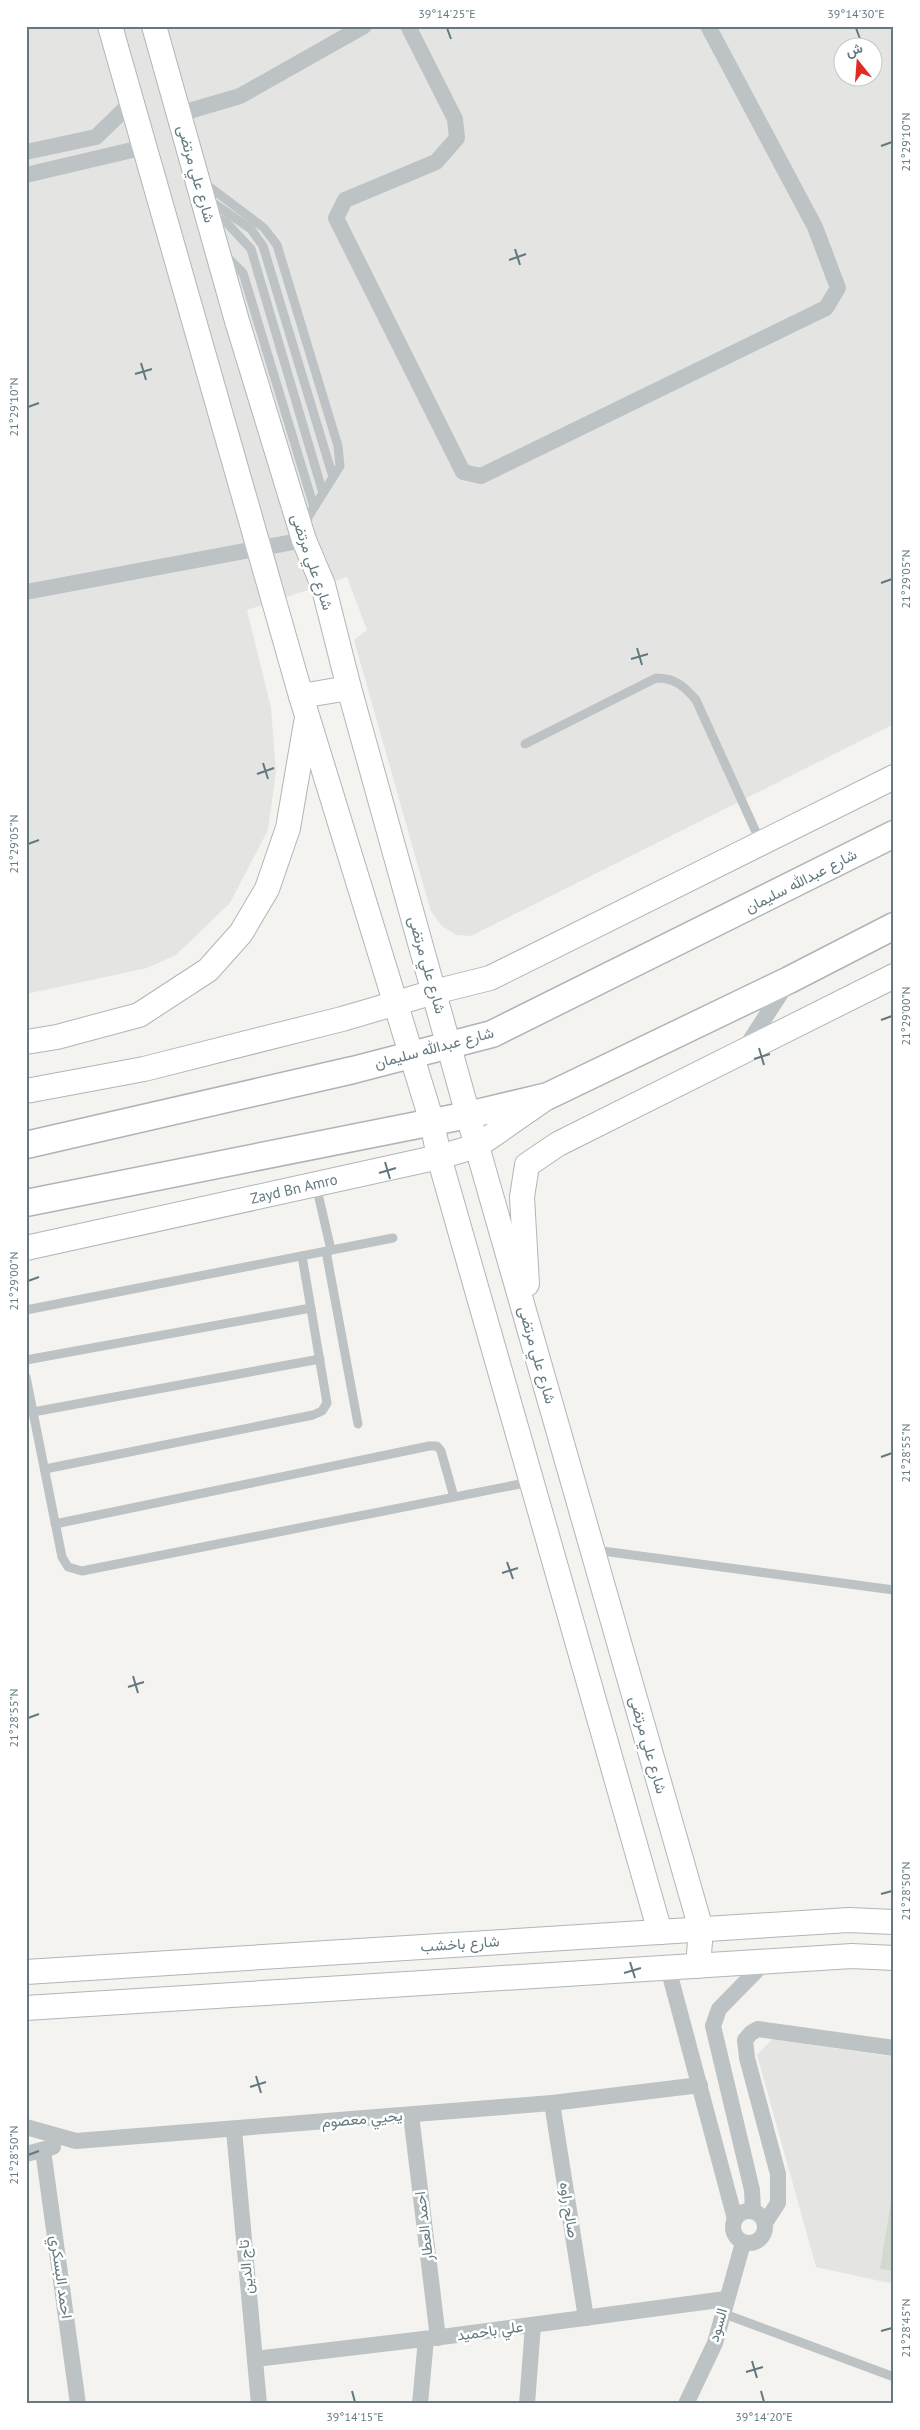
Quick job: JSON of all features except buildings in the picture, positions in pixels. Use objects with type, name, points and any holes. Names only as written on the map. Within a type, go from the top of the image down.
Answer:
[{"type":"main road","points":[[110,26],[304,706],[432,1122],[440,1157],[660,1932]]},
{"type":"main road","name":"شارع علي مرتضى","points":[[154,26],[216,247],[302,534],[323,585],[349,688],[448,1045],[701,1929],[698,1966]]},
{"type":"main road","points":[[304,706],[349,688]]},
{"type":"main road","points":[[26,1042],[57,1037],[139,1015],[208,970],[241,933],[268,889],[288,828],[304,706]]},
{"type":"main road","points":[[26,1091],[144,1069],[490,978],[894,777]]},
{"type":"main road","name":"شارع عبدالله سليمان","points":[[26,1145],[411,1055],[492,1034],[894,834]]},
{"type":"main road","points":[[26,1203],[468,1115],[548,1096],[789,980],[894,926]]},
{"type":"main road","points":[[529,1328],[522,1197],[526,1165],[558,1144],[894,976]]},
{"type":"main road","name":"Zayd Bn Amro","points":[[26,1248],[440,1157],[477,1146],[548,1096]]},
{"type":"main road","name":"شارع باخشب","points":[[26,1972],[849,1920],[894,1922]]},
{"type":"main road","points":[[26,2008],[852,1956],[894,1958]]},
{"type":"street","points":[[179,114],[240,96],[364,26]]},
{"type":"street","points":[[408,26],[455,119],[456,138],[436,162],[345,200],[336,218],[463,472],[481,476],[826,308],[838,288],[815,227],[708,26]]},
{"type":"street","points":[[26,152],[96,137],[132,102]]},
{"type":"street","points":[[26,174],[145,147]]},
{"type":"street","points":[[26,592],[258,546],[302,534]]},
{"type":"street","points":[[742,1052],[789,980]]},
{"type":"street","points":[[753,2211],[752,2190],[713,2026],[719,2009],[766,1961]]},
{"type":"street","points":[[668,1968],[735,2219]]},
{"type":"street","points":[[765,2223],[778,2203],[778,2174],[747,2058],[745,2040],[750,2033],[758,2030],[894,2048]]},
{"type":"street","name":"يحيي معصوم","points":[[26,2127],[76,2141],[234,2130],[552,2103],[700,2085]]},
{"type":"street","name":"صالح راوه","points":[[552,2103],[586,2318]]},
{"type":"street","name":"احمد العطار","points":[[411,2115],[432,2339],[420,2404]]},
{"type":"street","name":"تاج الدين","points":[[234,2130],[259,2404]]},
{"type":"street","points":[[26,2154],[76,2141]]},
{"type":"street","name":"احمد البسكري","points":[[43,2150],[78,2404]]},
{"type":"street","points":[[753,2211],[762,2217],[765,2223],[765,2232],[759,2241],[749,2244],[743,2243],[735,2236],[733,2225],[735,2219],[743,2212],[753,2211]]},
{"type":"street","name":"السود","points":[[686,2404],[715,2342],[743,2243]]},
{"type":"street","name":"علي باحميد","points":[[255,2359],[432,2339],[586,2318],[724,2306]]},
{"type":"street","points":[[527,2404],[533,2325]]},
{"type":"lane","points":[[201,195],[235,216],[251,229],[263,246],[333,477]]},
{"type":"lane","points":[[201,195],[264,228],[277,245],[338,446],[340,466],[314,507],[302,534]]},
{"type":"lane","points":[[201,195],[251,249],[323,493]]},
{"type":"lane","points":[[216,247],[243,273],[314,507]]},
{"type":"lane","points":[[525,744],[656,678],[670,678],[685,687],[696,700],[761,844]]},
{"type":"lane","points":[[316,1184],[358,1424]]},
{"type":"lane","points":[[26,1310],[393,1238]]},
{"type":"lane","points":[[45,1469],[313,1415],[322,1411],[327,1403],[302,1256]]},
{"type":"lane","points":[[26,1360],[311,1308]]},
{"type":"lane","points":[[33,1412],[320,1359]]},
{"type":"lane","points":[[26,1377],[62,1557],[68,1568],[82,1571],[532,1481]]},
{"type":"lane","points":[[55,1524],[429,1446],[437,1446],[441,1451],[454,1497]]},
{"type":"lane","points":[[592,1550],[894,1590]]},
{"type":"lane","points":[[724,2306],[894,2377]]},
{"type":"shaded area","points":[[26,26],[894,26],[894,724],[471,936],[456,935],[442,926],[431,912],[354,640],[367,630],[347,577],[247,610],[271,708],[276,771],[268,830],[230,903],[176,955],[147,968],[26,994]]},
{"type":"shaded area","points":[[772,2039],[894,2057],[894,2284],[816,2267],[757,2055]]},
{"type":"shaded area","points":[[891,2202],[894,2202],[894,2271],[880,2269]]}]
